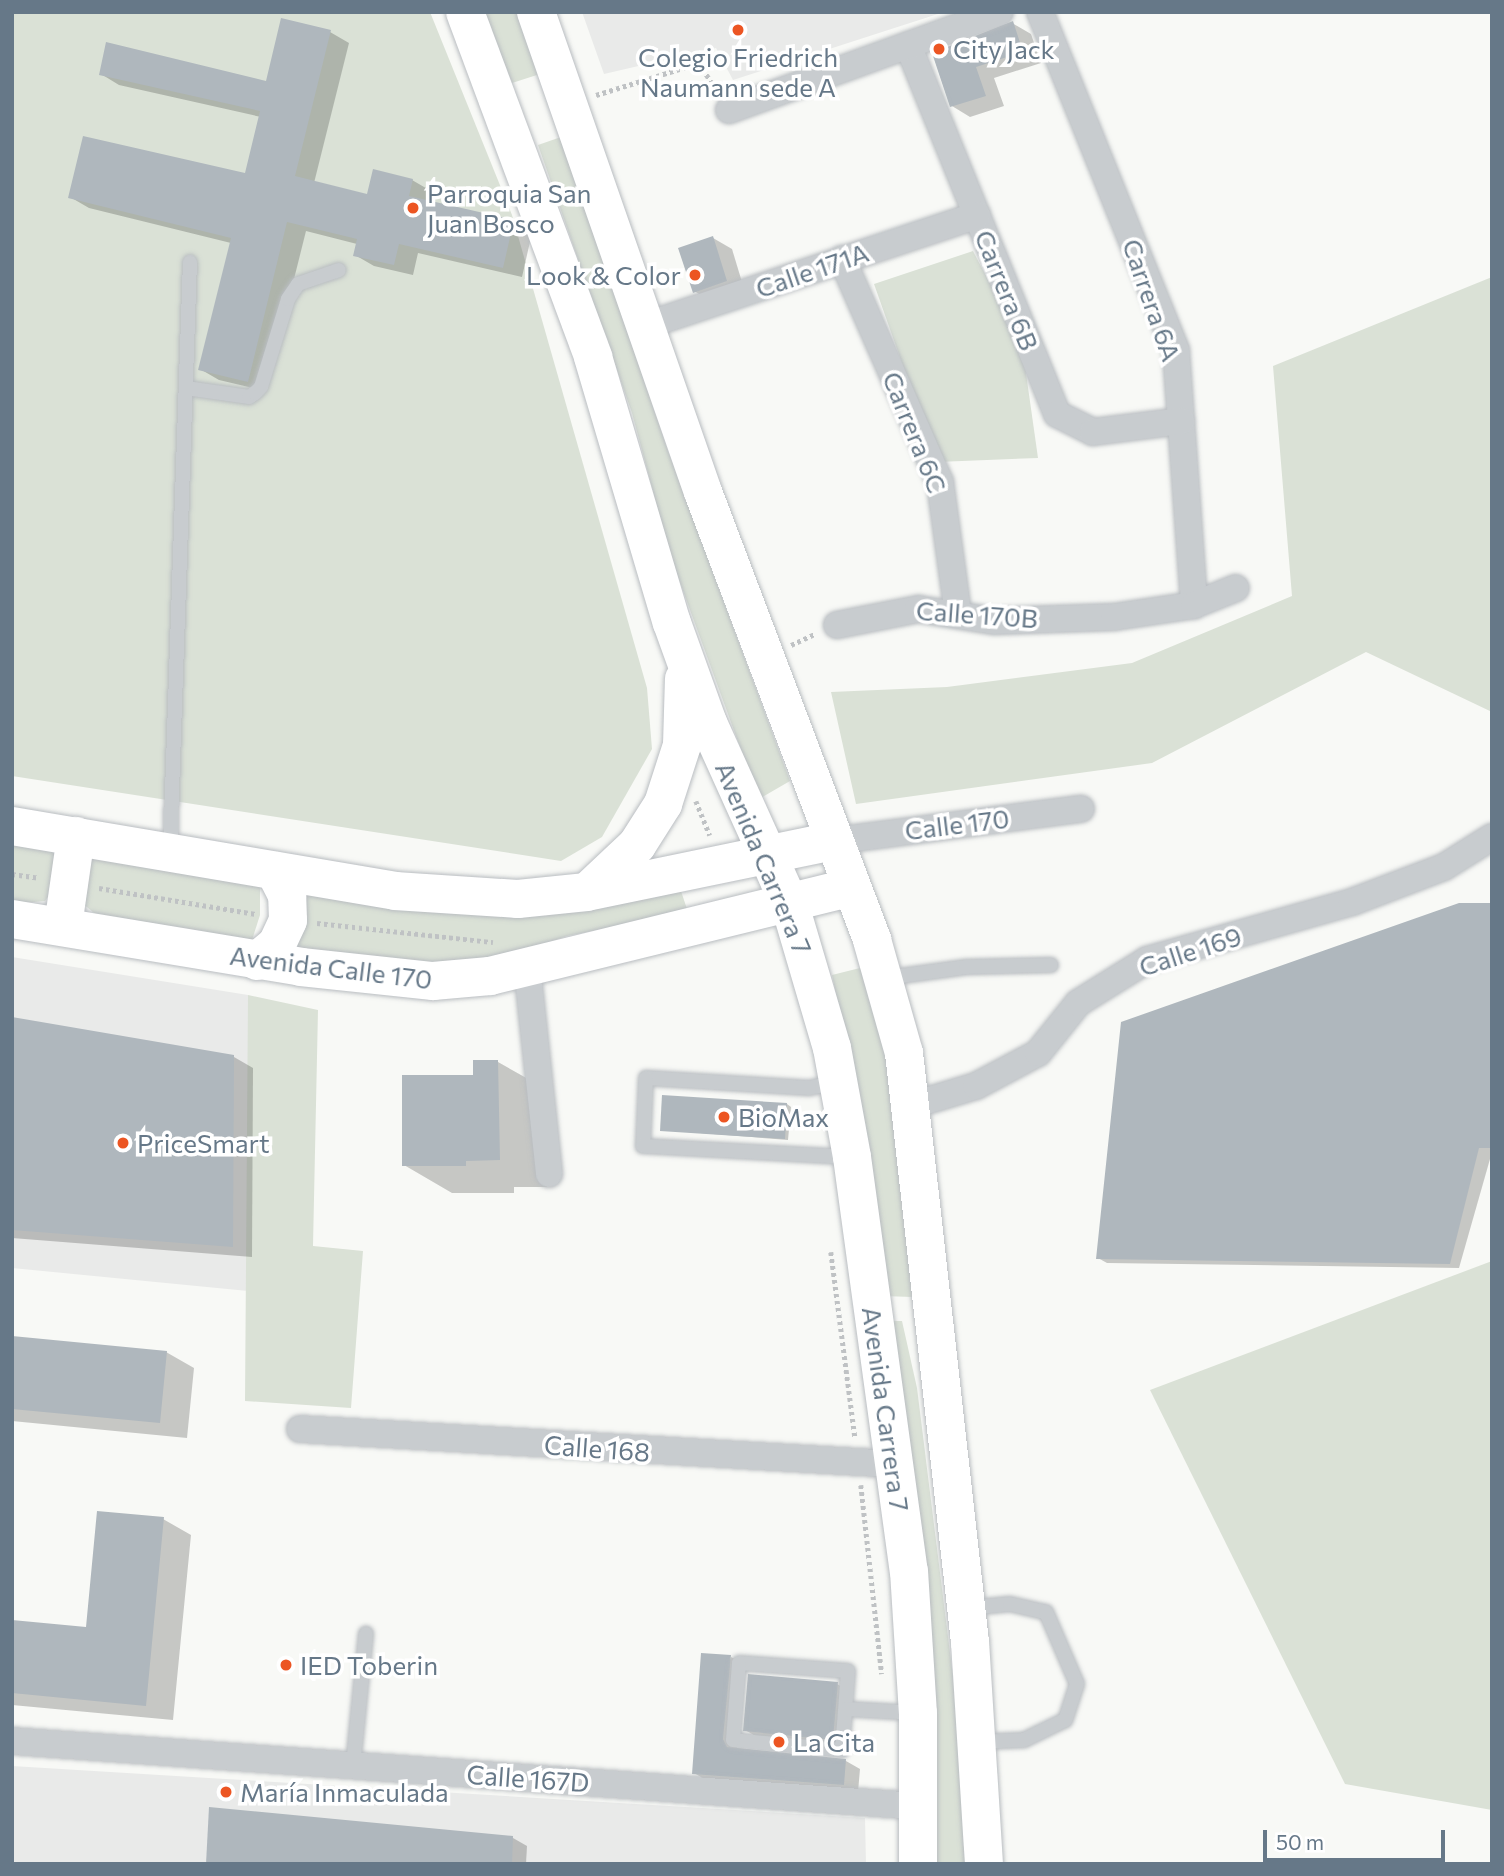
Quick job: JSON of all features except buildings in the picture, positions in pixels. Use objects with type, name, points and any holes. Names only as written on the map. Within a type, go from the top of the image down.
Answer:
[{"type":"main road","name":"Avenida Carrera 7","points":[[465,12],[510,124],[593,357],[684,656],[736,790],[789,902],[839,1082],[852,1157],[874,1325],[876,1463],[909,1572],[902,1712],[917,1806],[918,1864]]},
{"type":"main road","name":"Avenida Carrera 7","points":[[536,12],[578,99],[647,325],[765,656],[885,979],[913,1105],[965,1608],[984,1864]]},
{"type":"main road","points":[[510,124],[578,99]]},
{"type":"main road","points":[[587,892],[636,845],[675,775],[682,745],[684,656]]},
{"type":"main road","points":[[12,826],[437,896],[518,899],[587,892],[833,841]]},
{"type":"main road","points":[[63,926],[76,836]]},
{"type":"main road","points":[[257,961],[277,944],[288,920],[287,895],[275,871]]},
{"type":"main road","name":"Avenida Calle 170","points":[[12,919],[257,961],[422,981],[490,976],[851,887]]},
{"type":"main road","points":[[874,1325],[898,1308],[920,1313],[934,1328]]},
{"type":"street","points":[[729,110],[1000,12]]},
{"type":"street","name":"Carrera 6A","points":[[1040,12],[1176,351],[1194,605]]},
{"type":"street","name":"Carrera 6B","points":[[908,45],[1056,414],[1093,432],[1181,422]]},
{"type":"street","name":"Calle 171A","points":[[647,325],[977,215]]},
{"type":"street","name":"Carrera 6C","points":[[842,259],[940,482],[958,612]]},
{"type":"street","name":"Calle 170B","points":[[837,625],[895,610],[958,612],[995,621],[1114,617],[1194,605],[1236,588]]},
{"type":"street","name":"Calle 170","points":[[833,841],[1081,809]]},
{"type":"street","name":"Calle 169","points":[[913,1105],[976,1086],[1038,1053],[1078,1003],[1147,960],[1352,902],[1444,867],[1492,838]]},
{"type":"street","points":[[527,967],[549,1174]]},
{"type":"street","name":"Calle 168","points":[[300,1429],[876,1463]]},
{"type":"street","name":"Calle 167D","points":[[12,1741],[917,1806]]},
{"type":"lane","points":[[170,851],[190,262]]},
{"type":"lane","points":[[186,388],[241,396],[255,393],[261,387],[288,299],[298,284],[339,270]]},
{"type":"lane","points":[[885,979],[965,967],[1051,965]]},
{"type":"lane","points":[[839,1082],[808,1088],[646,1078],[643,1146],[852,1157]]},
{"type":"lane","points":[[965,1608],[1010,1604],[1046,1612],[1077,1684],[1065,1720],[1024,1740],[977,1742]]},
{"type":"lane","points":[[353,1766],[366,1634]]},
{"type":"lane","points":[[739,1662],[848,1671],[846,1709],[842,1751],[733,1740],[739,1662]]},
{"type":"lane","points":[[846,1709],[902,1712]]},
{"type":"path","points":[[578,99],[699,64],[729,110]]},
{"type":"path","points":[[765,656],[837,625]]},
{"type":"path","points":[[692,790],[711,839]]},
{"type":"path","points":[[830,1246],[876,1463],[902,1712]]},
{"type":"shaded area","points":[[12,12],[430,12],[512,215],[647,688],[652,749],[602,837],[561,861],[12,776]]},
{"type":"shaded area","points":[[484,12],[517,12],[540,74],[512,83]]},
{"type":"shaded area","name":"Colegio Friedrich Naumann sede A","points":[[582,12],[944,12],[733,80],[716,48],[604,74]]},
{"type":"shaded area","points":[[561,137],[668,451],[790,781],[759,799],[670,555],[632,413],[538,145]]},
{"type":"shaded area","points":[[973,251],[1022,345],[1038,458],[937,462],[874,284]]},
{"type":"shaded area","points":[[1492,277],[1492,712],[1366,652],[1152,763],[856,804],[831,692],[947,687],[1132,663],[1292,596],[1273,366]]},
{"type":"shaded area","points":[[12,839],[59,854],[54,889],[45,901],[12,904]]},
{"type":"shaded area","points":[[100,852],[260,887],[260,915],[252,940],[99,917],[82,903],[81,867]]},
{"type":"shaded area","points":[[677,879],[688,912],[567,936],[509,956],[444,967],[293,949],[300,888]]},
{"type":"shaded area","name":"PriceSmart","points":[[12,957],[248,995],[248,1291],[12,1268]]},
{"type":"shaded area","points":[[864,967],[879,1015],[894,1099],[913,1297],[882,1296],[857,1097],[832,975]]},
{"type":"shaded area","points":[[248,995],[318,1010],[313,1246],[363,1251],[351,1408],[245,1401]]},
{"type":"shaded area","points":[[1492,1261],[1492,1810],[1345,1784],[1150,1390]]},
{"type":"shaded area","points":[[892,1321],[902,1321],[917,1388],[953,1677],[966,1864],[936,1864]]},
{"type":"shaded area","name":"María Inmaculada","points":[[12,1766],[865,1818],[866,1864],[12,1864]]},
{"type":"place","name":"Colegio Friedrich Naumann sede A","points":[[738,30]]},
{"type":"place","name":"City Jack","points":[[939,49]]},
{"type":"place","name":"Parroquia San Juan Bosco","points":[[413,208]]},
{"type":"place","name":"Look & Color","points":[[695,275]]},
{"type":"place","name":"BioMax","points":[[724,1117]]},
{"type":"place","name":"PriceSmart","points":[[123,1143]]},
{"type":"place","name":"IED Toberin","points":[[286,1665]]},
{"type":"place","name":"La Cita","points":[[779,1742]]},
{"type":"place","name":"María Inmaculada","points":[[226,1792]]}]
